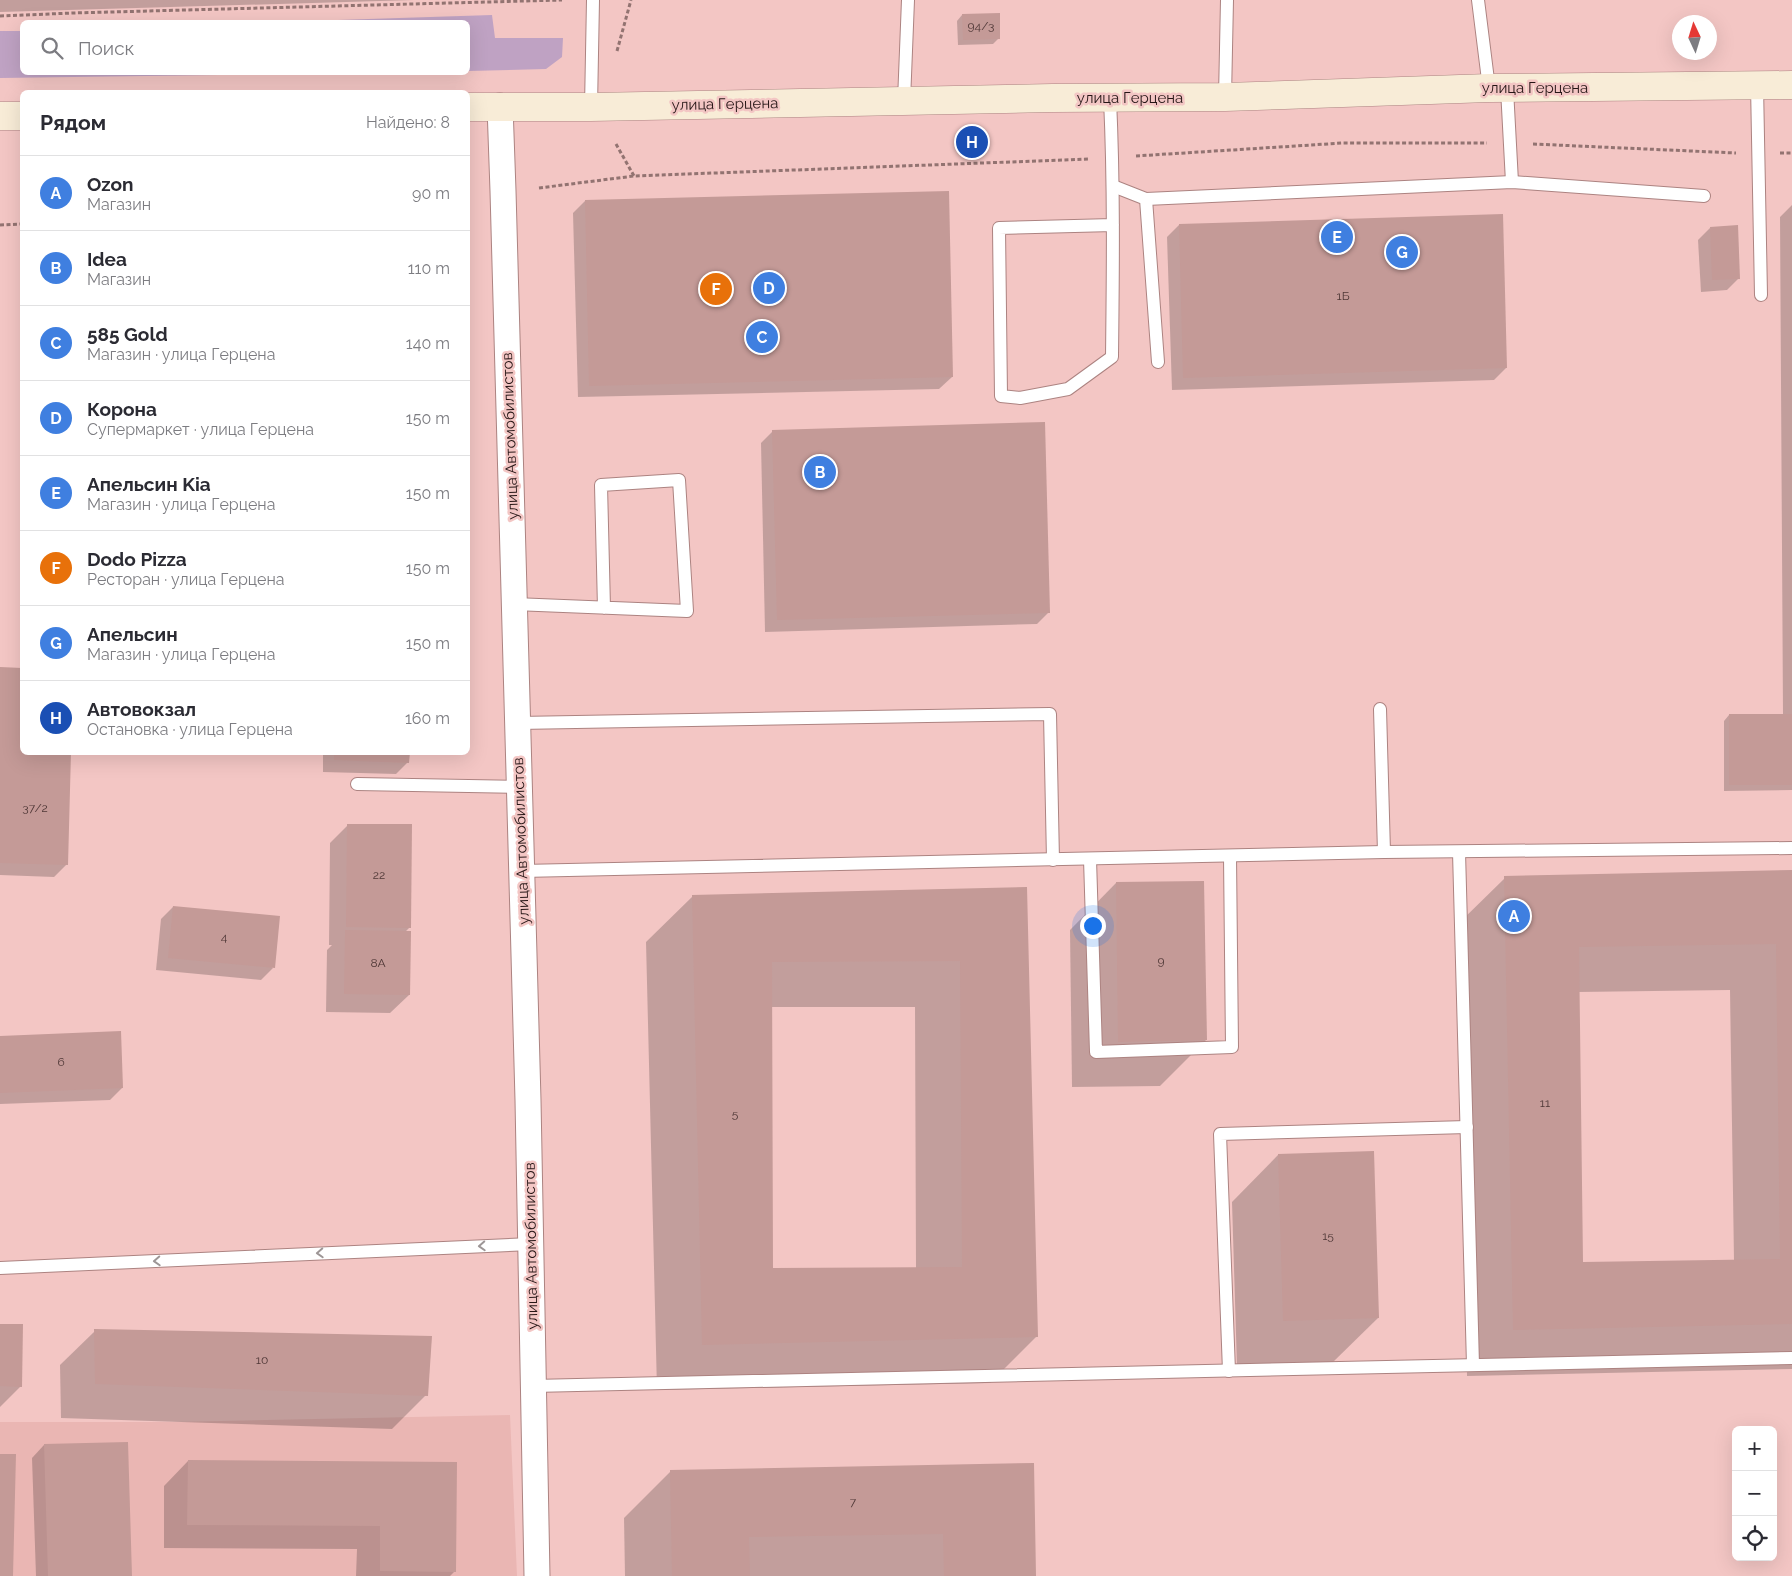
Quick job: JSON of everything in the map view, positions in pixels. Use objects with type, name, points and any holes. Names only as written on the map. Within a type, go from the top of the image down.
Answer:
[{"type":"main road","name":"улица Герцена","points":[[470,107],[591,107],[1052,98],[1110,99],[1498,88],[1792,85]]},
{"type":"main road","points":[[0,116],[20,116]]},
{"type":"street","name":"улица Автомобилистов","points":[[500,106],[504,191],[522,871],[537,1576]]},
{"type":"lane","points":[[591,107],[593,0]]},
{"type":"lane","points":[[904,100],[908,0]]},
{"type":"lane","points":[[1225,97],[1228,0]]},
{"type":"lane","points":[[1478,0],[1509,143],[1512,182]]},
{"type":"lane","points":[[1757,85],[1761,295]]},
{"type":"lane","points":[[1110,99],[1113,158],[1113,225],[1112,357],[1068,389],[1020,398],[1001,396],[998,228],[1113,225]]},
{"type":"lane","points":[[1113,186],[1146,199],[1512,182],[1704,196]]},
{"type":"lane","points":[[1146,199],[1158,362]]},
{"type":"lane","points":[[514,604],[604,608],[687,611],[679,480],[601,484],[604,608]]},
{"type":"lane","points":[[1380,709],[1384,852]]},
{"type":"lane","points":[[518,723],[1050,714],[1053,860]]},
{"type":"lane","points":[[356,784],[519,787]]},
{"type":"lane","points":[[522,871],[1384,852],[1792,848]]},
{"type":"lane","points":[[1459,852],[1473,1365]]},
{"type":"lane","points":[[1090,859],[1096,1052],[1232,1047],[1230,856]]},
{"type":"lane","points":[[1228,1370],[1220,1134],[1467,1127]]},
{"type":"lane","points":[[0,1268],[531,1244]]},
{"type":"lane","points":[[533,1386],[1792,1358]]},
{"type":"path","points":[[0,16],[562,0]]},
{"type":"path","points":[[615,56],[630,0]]},
{"type":"path","points":[[539,188],[634,176],[1113,158],[1343,143],[1509,143],[1758,154],[1792,153]]},
{"type":"path","points":[[616,144],[634,176]]},
{"type":"path","points":[[0,225],[20,224]]},
{"type":"shaded area","points":[[492,15],[495,38],[563,38],[562,57],[546,69],[470,71],[470,20],[338,20]]},
{"type":"shaded area","points":[[0,31],[20,31],[20,75],[215,75],[0,78]]},
{"type":"shaded area","points":[[510,1415],[517,1576],[0,1576],[0,1422],[173,1422]]},
{"type":"building","points":[[1000,13],[1000,39],[963,40],[962,14]]},
{"type":"building","points":[[949,191],[953,377],[589,386],[585,200]]},
{"type":"building","points":[[1503,214],[1507,368],[1183,378],[1179,224]]},
{"type":"building","points":[[1738,225],[1740,279],[1712,280],[1710,227]]},
{"type":"building","points":[[1045,422],[1050,613],[777,620],[772,430]]},
{"type":"building","points":[[0,667],[20,668],[20,755],[71,755],[68,865],[0,863]]},
{"type":"building","points":[[1729,714],[1792,714],[1792,785],[1729,785]]},
{"type":"building","points":[[334,755],[410,755],[409,763],[334,760]]},
{"type":"building","points":[[347,824],[412,824],[411,928],[346,927]]},
{"type":"building","points":[[1792,870],[1792,1324],[1513,1330],[1504,876]],"holes":[[[1776,944],[1780,1259],[1583,1262],[1579,947]]]},
{"type":"building","points":[[1204,881],[1207,1040],[1118,1042],[1116,882]]},
{"type":"building","points":[[1027,887],[1038,1337],[702,1345],[692,895]],"holes":[[[960,961],[962,1267],[773,1268],[772,962]]]},
{"type":"building","points":[[173,906],[280,916],[275,968],[168,958]]},
{"type":"building","points":[[345,930],[411,931],[410,995],[344,994]]},
{"type":"building","points":[[121,1031],[123,1088],[0,1093],[0,1036]]},
{"type":"building","points":[[1374,1151],[1379,1318],[1283,1321],[1278,1154]]},
{"type":"building","points":[[0,1324],[23,1324],[22,1387],[0,1386]]},
{"type":"building","points":[[94,1329],[432,1336],[428,1396],[95,1384]]},
{"type":"building","points":[[128,1442],[132,1576],[48,1576],[44,1444]]},
{"type":"building","points":[[0,1454],[16,1454],[13,1576],[0,1576]]},
{"type":"building","points":[[188,1460],[457,1462],[456,1572],[380,1571],[380,1526],[187,1525]]},
{"type":"building","points":[[1034,1463],[1036,1576],[944,1576],[943,1534],[749,1537],[750,1576],[672,1576],[670,1470]]},
{"type":"place","name":"Автовокзал","points":[[972,142]]},
{"type":"place","name":"Апельсин Kia","points":[[1337,237]]},
{"type":"place","name":"Апельсин","points":[[1402,252]]},
{"type":"place","name":"Корона","points":[[769,288]]},
{"type":"place","name":"Dodo Pizza","points":[[716,289]]},
{"type":"place","name":"585 Gold","points":[[762,337]]},
{"type":"place","name":"Idea","points":[[820,472]]},
{"type":"place","name":"Ozon","points":[[1514,916]]}]
